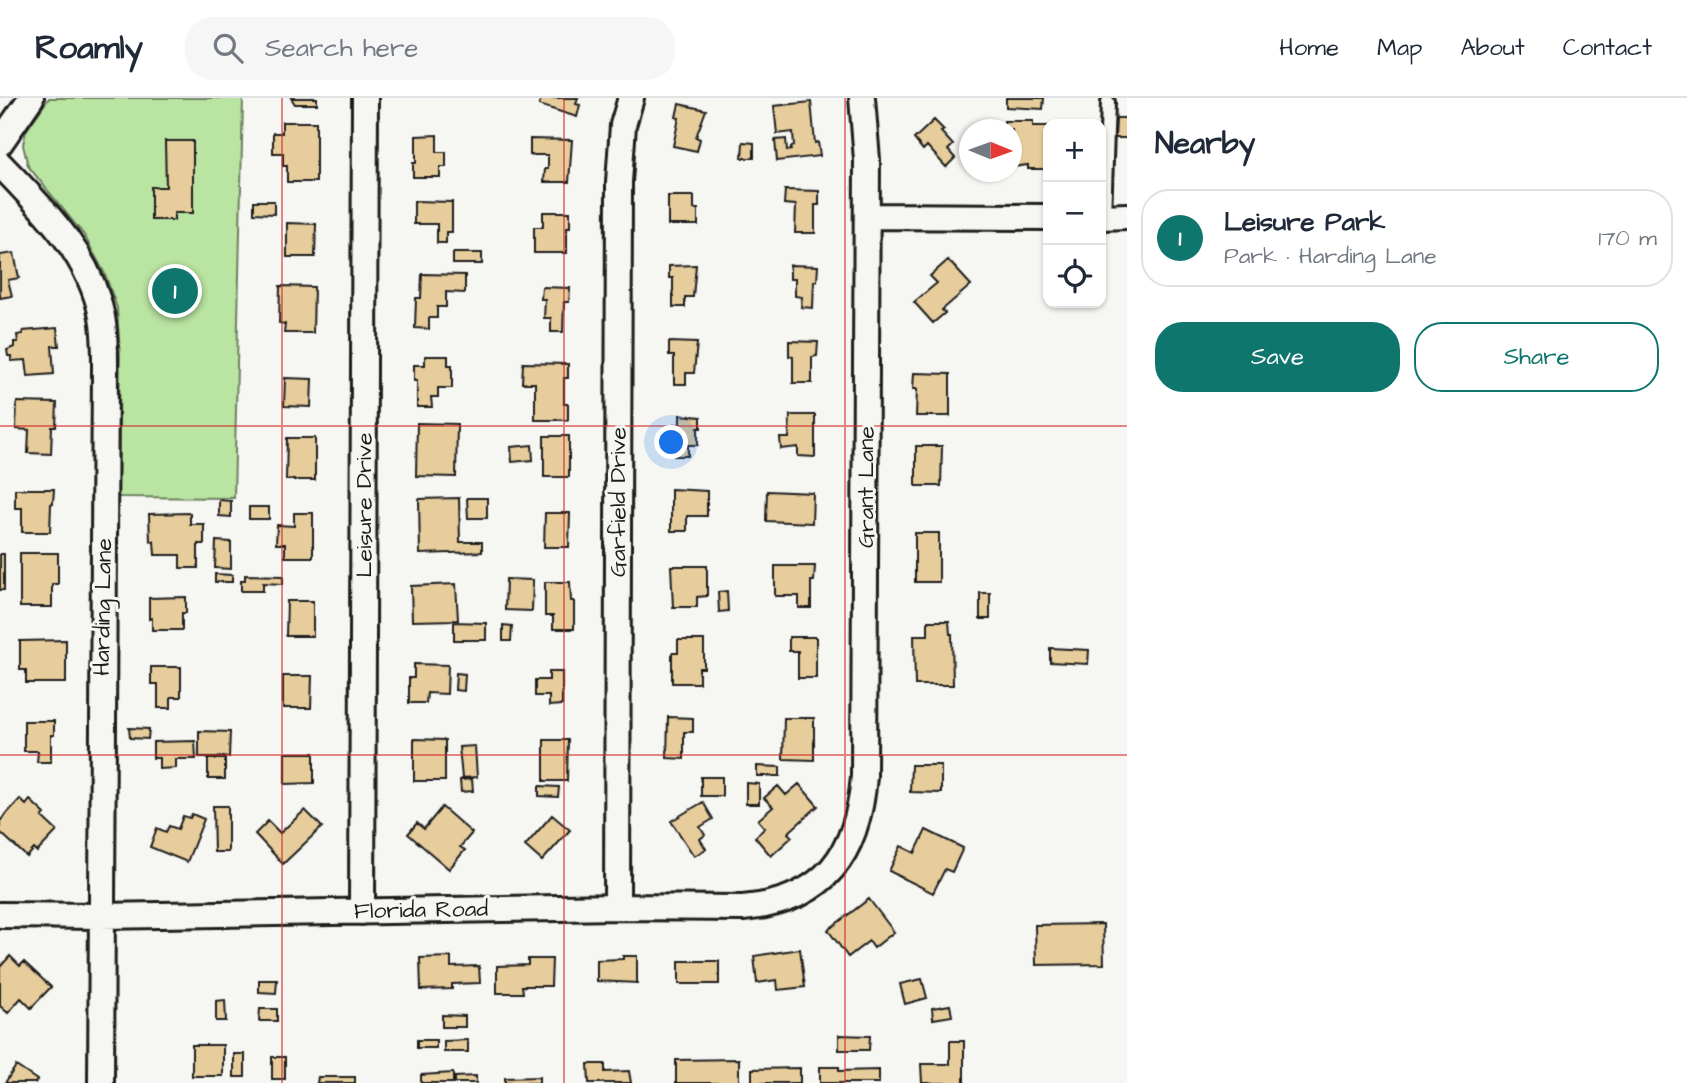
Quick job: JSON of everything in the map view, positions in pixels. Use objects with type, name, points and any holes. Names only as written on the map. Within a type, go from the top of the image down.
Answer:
[{"type":"street","points":[[0,143],[32,98]]},
{"type":"street","name":"Leisure Drive","points":[[362,912],[365,98]]},
{"type":"street","name":"Garfield Drive","points":[[617,907],[619,182],[623,125],[631,98]]},
{"type":"street","name":"Grant Lane","points":[[832,869],[854,833],[864,776],[867,137],[862,98]]},
{"type":"street","name":"Harding Lane","points":[[0,164],[37,203],[79,257],[93,288],[102,319],[105,366],[101,1083]]},
{"type":"street","points":[[867,216],[1043,217]]},
{"type":"street","name":"Florida Road","points":[[0,915],[757,907],[803,891],[832,869]]},
{"type":"lane","points":[[1108,102],[1111,216]]},
{"type":"green space","points":[[49,98],[243,98],[234,498],[118,497],[120,354],[117,308],[105,274],[84,235],[28,166],[23,145],[26,131]]},
{"type":"building","points":[[291,98],[317,98],[317,104],[295,104]]},
{"type":"building","points":[[541,98],[578,98],[576,104],[580,105],[577,117],[539,105]]},
{"type":"building","points":[[1006,98],[1044,98],[1043,109],[1006,107]]},
{"type":"building","points":[[811,102],[815,143],[818,142],[820,156],[777,161],[775,140],[786,139],[787,151],[794,146],[793,132],[777,134],[774,106]]},
{"type":"building","points":[[679,104],[706,110],[696,137],[700,139],[697,151],[673,146]]},
{"type":"building","points":[[1116,118],[1127,118],[1127,138],[1115,138]]},
{"type":"building","points":[[934,120],[953,145],[948,150],[955,158],[946,167],[927,146],[923,150],[914,139]]},
{"type":"building","points":[[1022,121],[1033,121],[1033,126],[1043,126],[1043,169],[1028,169],[1028,165],[1022,166]]},
{"type":"building","points":[[282,122],[316,122],[316,182],[287,182],[287,166],[283,166],[283,153],[273,153],[273,133],[282,133]]},
{"type":"building","points":[[437,135],[437,152],[446,152],[446,167],[440,167],[440,177],[413,177],[416,136]]},
{"type":"building","points":[[530,139],[572,140],[569,182],[544,182],[548,155],[530,155]]},
{"type":"building","points":[[165,141],[193,141],[193,213],[174,213],[174,220],[151,220],[151,187],[166,187]]},
{"type":"building","points":[[743,142],[754,143],[754,158],[742,158]]},
{"type":"building","points":[[785,190],[819,191],[819,205],[815,205],[815,233],[795,233],[796,205],[784,204]]},
{"type":"building","points":[[668,196],[694,196],[694,209],[698,209],[698,225],[668,225]]},
{"type":"building","points":[[254,201],[274,201],[274,214],[254,213]]},
{"type":"building","points":[[414,201],[452,202],[452,232],[446,232],[446,243],[437,243],[437,224],[414,224]]},
{"type":"building","points":[[543,212],[570,212],[567,253],[534,253],[534,227],[543,227]]},
{"type":"building","points":[[287,223],[316,224],[315,257],[287,257]]},
{"type":"building","points":[[14,253],[19,278],[8,280],[12,296],[0,298],[0,255]]},
{"type":"building","points":[[453,253],[482,253],[482,264],[453,264]]},
{"type":"building","points":[[948,260],[971,285],[942,310],[945,313],[933,323],[914,302],[937,283],[930,276]]},
{"type":"building","points":[[696,265],[693,297],[685,297],[685,307],[673,307],[673,278],[669,278],[669,266]]},
{"type":"building","points":[[790,265],[818,266],[817,281],[814,281],[813,308],[801,307],[802,297],[795,296],[795,279],[790,279]]},
{"type":"building","points":[[422,274],[465,275],[465,293],[446,292],[446,307],[437,307],[437,318],[429,318],[429,329],[415,328],[416,298],[421,298]]},
{"type":"building","points":[[280,286],[314,287],[313,333],[284,333],[285,324],[279,323]]},
{"type":"building","points":[[542,287],[570,288],[569,302],[564,302],[563,332],[551,332],[551,318],[544,318],[545,299],[541,299]]},
{"type":"building","points":[[57,328],[59,346],[52,346],[54,374],[28,376],[26,360],[11,361],[7,350],[14,347],[14,342],[18,342],[17,335],[23,334],[23,331]]},
{"type":"building","points":[[789,341],[818,342],[817,356],[812,357],[812,383],[793,383],[793,357],[789,356]]},
{"type":"building","points":[[669,342],[697,343],[694,373],[686,373],[686,384],[674,384],[674,356],[669,356]]},
{"type":"building","points":[[425,356],[448,356],[448,365],[452,365],[452,388],[438,388],[438,397],[431,397],[432,407],[417,407],[414,365],[425,365]]},
{"type":"building","points":[[523,363],[568,364],[568,378],[564,378],[564,404],[568,404],[568,420],[535,420],[535,383],[522,383]]},
{"type":"building","points":[[914,373],[950,374],[950,416],[916,416],[917,389],[913,389]]},
{"type":"building","points":[[285,378],[312,379],[311,407],[284,406]]},
{"type":"building","points":[[17,402],[57,403],[56,427],[52,427],[51,454],[28,453],[29,430],[16,429]]},
{"type":"building","points":[[680,415],[701,417],[698,445],[688,445],[688,456],[674,456],[674,424],[680,425]]},
{"type":"building","points":[[790,415],[815,415],[815,457],[798,456],[798,447],[781,449],[780,438],[789,438]]},
{"type":"building","points":[[417,423],[457,424],[456,477],[416,476]]},
{"type":"building","points":[[544,436],[569,436],[569,477],[544,477]]},
{"type":"building","points":[[287,438],[315,438],[315,480],[286,480]]},
{"type":"building","points":[[532,445],[533,460],[512,462],[511,447]]},
{"type":"building","points":[[916,446],[942,446],[941,486],[916,486]]},
{"type":"building","points":[[15,489],[54,489],[50,532],[22,532],[22,508],[15,508]]},
{"type":"building","points":[[671,489],[707,491],[707,516],[687,516],[687,531],[671,531]]},
{"type":"building","points":[[767,491],[813,493],[812,523],[766,521]]},
{"type":"building","points":[[459,498],[460,542],[482,542],[482,552],[420,554],[419,499]]},
{"type":"building","points":[[467,498],[487,498],[487,518],[468,518]]},
{"type":"building","points":[[219,500],[231,501],[231,517],[219,516]]},
{"type":"building","points":[[249,507],[269,507],[269,519],[249,519]]},
{"type":"building","points":[[190,513],[190,524],[204,524],[204,544],[198,544],[198,568],[180,568],[180,555],[155,555],[154,541],[150,541],[149,514]]},
{"type":"building","points":[[294,513],[313,513],[313,557],[285,557],[285,544],[276,544],[277,525],[294,526]]},
{"type":"building","points":[[545,513],[570,513],[569,547],[544,547]]},
{"type":"building","points":[[915,533],[939,533],[939,582],[915,582]]},
{"type":"building","points":[[216,541],[231,542],[231,569],[215,568]]},
{"type":"building","points":[[20,553],[58,553],[58,584],[52,584],[52,607],[20,607]]},
{"type":"building","points":[[0,554],[4,554],[4,590],[0,590]]},
{"type":"building","points":[[671,566],[707,566],[707,596],[697,597],[697,607],[673,607]]},
{"type":"building","points":[[775,566],[815,566],[814,581],[811,581],[811,608],[799,608],[799,596],[775,596]]},
{"type":"building","points":[[215,574],[232,575],[232,582],[215,582]]},
{"type":"building","points":[[245,575],[283,576],[283,584],[263,583],[263,591],[241,591],[241,580],[245,580]]},
{"type":"building","points":[[506,579],[533,580],[532,611],[505,610]]},
{"type":"building","points":[[545,582],[570,582],[571,601],[574,601],[574,629],[553,629],[553,616],[545,616]]},
{"type":"building","points":[[456,584],[458,620],[412,621],[411,586]]},
{"type":"building","points":[[727,591],[728,611],[719,612],[718,592]]},
{"type":"building","points":[[980,593],[990,593],[990,619],[980,619]]},
{"type":"building","points":[[186,597],[182,630],[152,630],[149,598]]},
{"type":"building","points":[[287,601],[313,601],[313,636],[286,636]]},
{"type":"building","points":[[928,621],[949,621],[952,634],[953,685],[915,685],[914,635],[928,635]]},
{"type":"building","points":[[454,622],[486,623],[486,640],[454,640]]},
{"type":"building","points":[[503,625],[512,626],[511,641],[503,641]]},
{"type":"building","points":[[789,637],[816,637],[816,678],[798,678],[798,651],[789,651]]},
{"type":"building","points":[[66,640],[66,683],[26,683],[26,670],[20,670],[20,641]]},
{"type":"building","points":[[678,640],[704,640],[704,668],[699,668],[699,683],[672,683],[672,653],[678,653]]},
{"type":"building","points":[[1050,648],[1089,650],[1088,664],[1050,662]]},
{"type":"building","points":[[414,664],[448,665],[447,694],[427,693],[426,703],[409,703],[409,678],[414,678]]},
{"type":"building","points":[[151,667],[181,667],[181,697],[171,697],[171,708],[158,708],[158,684],[151,684]]},
{"type":"building","points":[[549,672],[562,672],[562,705],[549,706],[549,696],[535,696],[535,680],[549,680]]},
{"type":"building","points":[[456,673],[465,674],[464,691],[455,690]]},
{"type":"building","points":[[283,676],[312,676],[311,708],[283,708]]},
{"type":"building","points":[[668,717],[693,718],[693,732],[684,732],[684,759],[667,758]]},
{"type":"building","points":[[784,718],[814,718],[814,760],[783,759]]},
{"type":"building","points":[[24,721],[54,721],[51,762],[37,762],[38,751],[24,751]]},
{"type":"building","points":[[129,728],[149,729],[148,739],[130,738]]},
{"type":"building","points":[[199,731],[230,732],[229,757],[199,757]]},
{"type":"building","points":[[414,739],[445,740],[445,781],[414,781]]},
{"type":"building","points":[[544,740],[568,740],[567,781],[544,781]]},
{"type":"building","points":[[195,741],[196,759],[176,759],[176,768],[159,769],[159,758],[153,758],[153,742]]},
{"type":"building","points":[[475,746],[477,777],[462,778],[459,747]]},
{"type":"building","points":[[285,753],[314,753],[314,783],[285,784]]},
{"type":"building","points":[[208,759],[225,759],[225,779],[208,779]]},
{"type":"building","points":[[911,765],[941,765],[941,793],[910,792]]},
{"type":"building","points":[[757,766],[780,767],[780,776],[757,776]]},
{"type":"building","points":[[701,777],[722,777],[722,796],[701,796]]},
{"type":"building","points":[[472,779],[473,791],[461,792],[460,780]]},
{"type":"building","points":[[746,783],[759,784],[759,804],[746,804]]},
{"type":"building","points":[[799,784],[818,806],[788,833],[792,837],[771,856],[755,837],[765,828],[758,820],[773,807],[764,798],[778,786],[786,795]]},
{"type":"building","points":[[539,786],[559,787],[558,797],[539,796]]},
{"type":"building","points":[[20,799],[26,805],[30,800],[45,814],[42,817],[57,831],[37,852],[34,849],[27,857],[0,832],[0,821]]},
{"type":"building","points":[[703,802],[713,819],[700,827],[705,835],[700,839],[706,849],[694,856],[671,821]]},
{"type":"building","points":[[213,806],[228,806],[228,852],[214,852]]},
{"type":"building","points":[[442,807],[472,833],[460,847],[465,850],[449,869],[408,834],[417,823],[424,829]]},
{"type":"building","points":[[305,810],[322,827],[283,864],[255,834],[268,821],[280,833]]},
{"type":"building","points":[[192,814],[204,819],[187,862],[150,847],[157,828],[166,832],[169,826],[178,829],[183,816],[190,818]]},
{"type":"building","points":[[552,815],[570,830],[542,861],[525,846]]},
{"type":"building","points":[[926,830],[963,848],[952,872],[945,869],[933,893],[889,871],[901,846],[915,853]]},
{"type":"building","points":[[869,899],[894,932],[874,948],[869,941],[848,957],[828,930]]},
{"type":"building","points":[[1103,924],[1104,964],[1036,965],[1035,925]]},
{"type":"building","points":[[800,949],[805,987],[778,990],[777,980],[757,983],[754,956]]},
{"type":"building","points":[[10,956],[20,966],[24,962],[51,987],[31,1008],[21,998],[8,1013],[0,1006],[0,967]]},
{"type":"building","points":[[623,956],[637,956],[637,983],[597,981],[597,960],[623,959]]},
{"type":"building","points":[[451,957],[451,967],[479,966],[480,983],[452,984],[452,989],[421,990],[420,958]]},
{"type":"building","points":[[528,959],[552,959],[551,986],[522,986],[523,993],[497,993],[497,966],[528,965]]},
{"type":"building","points":[[679,961],[719,961],[719,984],[679,984]]},
{"type":"building","points":[[922,979],[927,998],[905,1004],[900,984]]},
{"type":"building","points":[[259,980],[277,980],[276,993],[259,992]]},
{"type":"building","points":[[225,1000],[226,1021],[216,1021],[216,1001]]},
{"type":"building","points":[[950,1005],[952,1016],[933,1019],[932,1008]]},
{"type":"building","points":[[260,1009],[277,1009],[277,1021],[259,1021]]},
{"type":"building","points":[[442,1015],[465,1016],[465,1027],[442,1027]]},
{"type":"building","points":[[839,1035],[870,1036],[869,1050],[839,1050]]},
{"type":"building","points":[[417,1040],[436,1040],[436,1048],[417,1048]]},
{"type":"building","points":[[468,1040],[468,1052],[444,1052],[444,1041]]},
{"type":"building","points":[[950,1041],[964,1041],[964,1083],[922,1083],[921,1064],[950,1064]]},
{"type":"building","points":[[192,1045],[223,1045],[223,1076],[192,1076]]},
{"type":"building","points":[[234,1054],[245,1054],[245,1077],[234,1077]]},
{"type":"building","points":[[272,1057],[285,1057],[285,1079],[272,1079]]},
{"type":"building","points":[[739,1059],[739,1083],[676,1083],[676,1060]]},
{"type":"building","points":[[588,1064],[605,1064],[605,1072],[629,1071],[631,1083],[589,1083]]},
{"type":"building","points":[[16,1066],[37,1080],[35,1083],[5,1083]]},
{"type":"building","points":[[820,1067],[839,1067],[839,1071],[879,1070],[879,1083],[820,1083]]},
{"type":"building","points":[[800,1068],[800,1083],[752,1083],[752,1069]]},
{"type":"building","points":[[453,1073],[453,1083],[421,1083],[421,1075]]},
{"type":"building","points":[[476,1076],[476,1083],[455,1083],[455,1077]]},
{"type":"building","points":[[318,1077],[355,1077],[355,1083],[317,1083]]},
{"type":"building","points":[[539,1077],[539,1083],[505,1083],[505,1078]]},
{"type":"place","name":"Leisure Park","points":[[175,291]]}]
